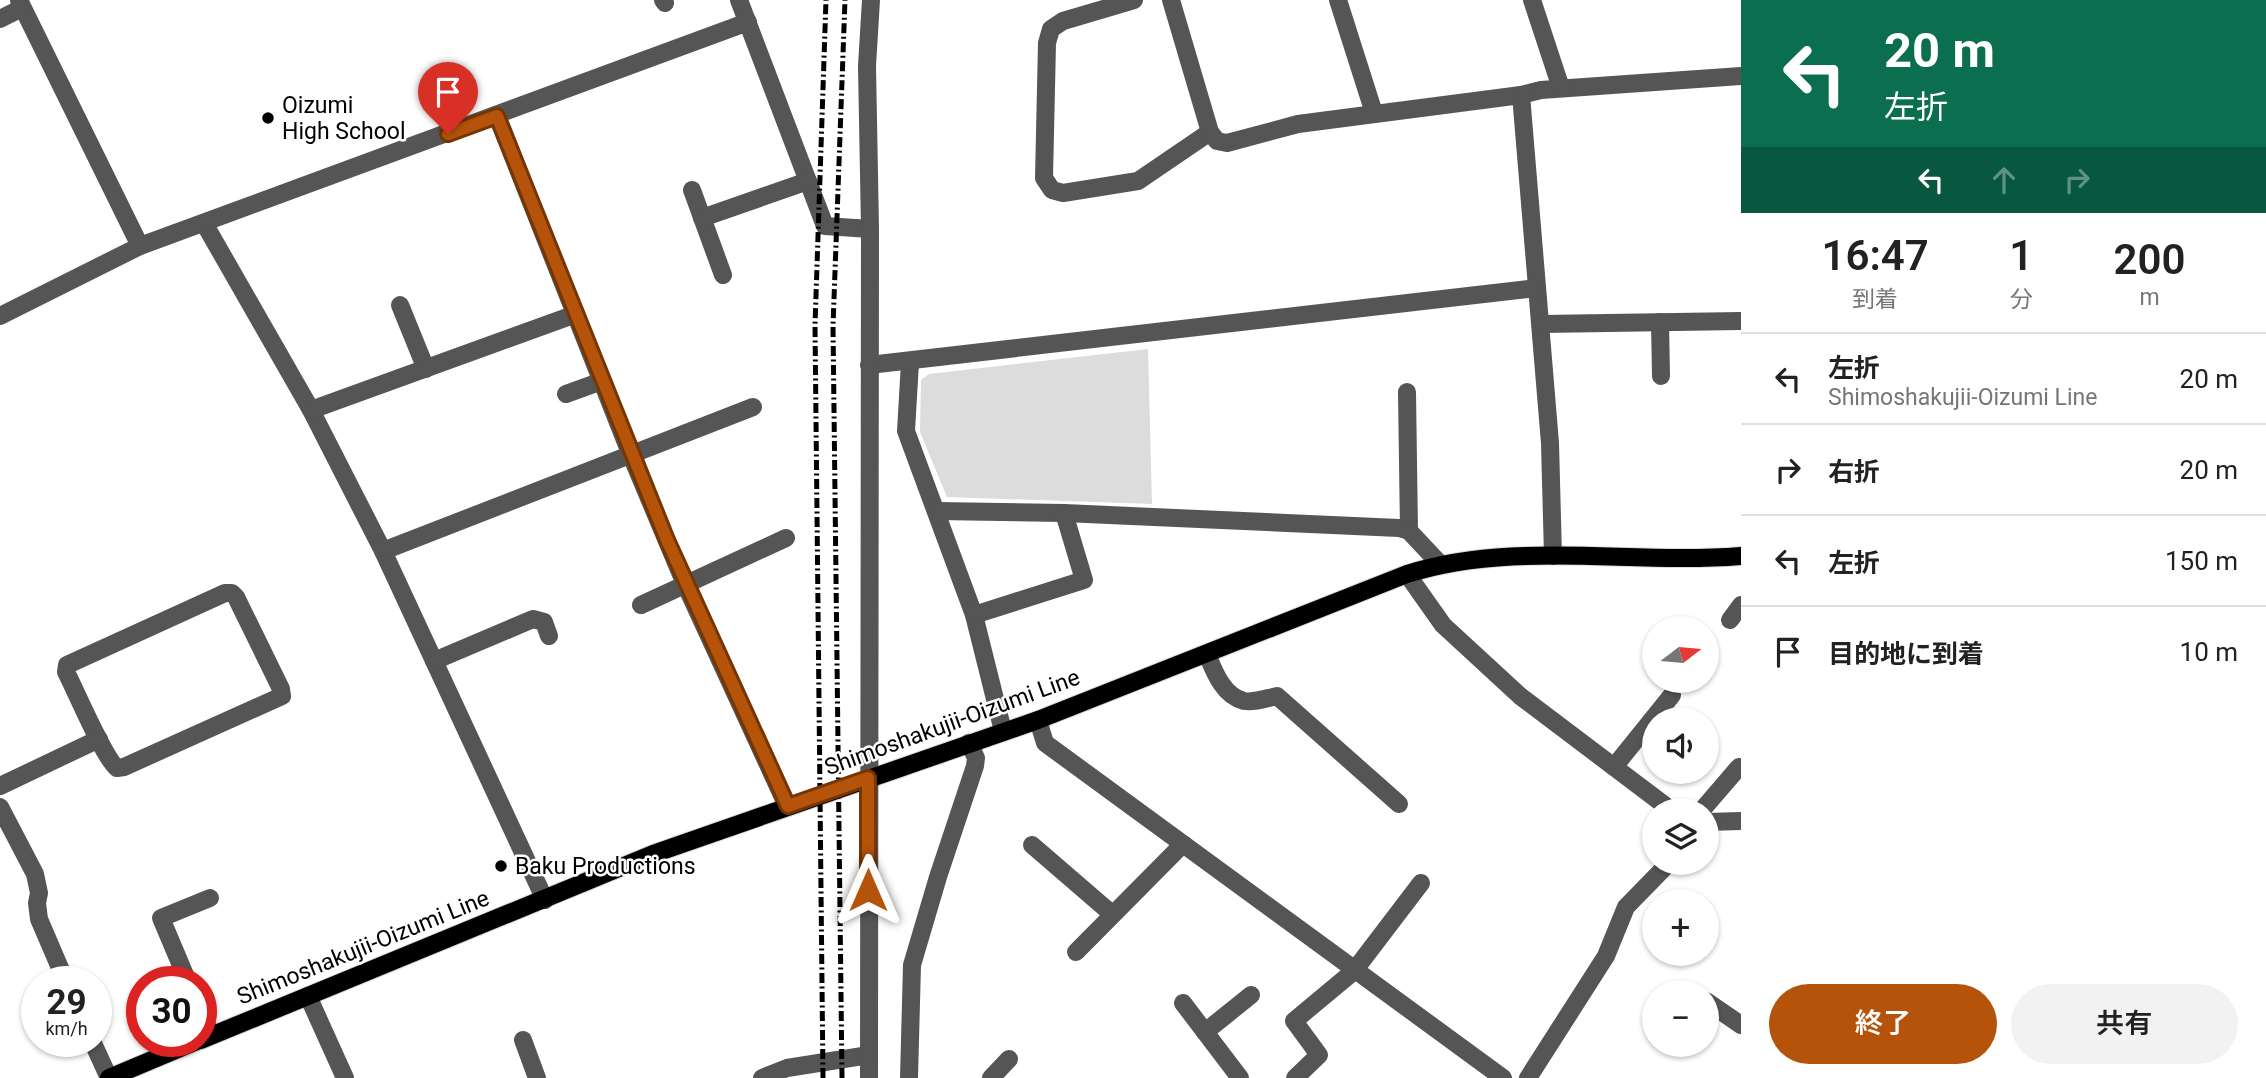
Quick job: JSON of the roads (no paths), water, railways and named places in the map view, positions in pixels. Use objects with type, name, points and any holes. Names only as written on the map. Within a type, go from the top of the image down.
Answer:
[{"type":"main road","name":"Shimoshakujii-Oizumi Line","points":[[217,1033],[653,854],[1038,720],[1407,574],[1440,564],[1482,558],[1553,556],[1675,560],[1741,556]]},
{"type":"main road","name":"Shimoshakujii-Oizumi Line","points":[[109,1078],[160,1057]]},
{"type":"street","points":[[739,0],[825,226],[870,229]]},
{"type":"street","points":[[869,1078],[870,229],[867,66],[872,0]]},
{"type":"street","points":[[1134,0],[1063,21],[1051,29],[1047,43],[1044,178],[1052,190],[1063,193],[1138,181],[1210,132]]},
{"type":"street","points":[[1171,0],[1210,132],[1217,141],[1227,144],[1298,124],[1561,88],[1741,76]]},
{"type":"street","points":[[1338,0],[1374,113]]},
{"type":"street","points":[[1532,0],[1561,88]]},
{"type":"street","points":[[0,19],[20,4],[140,246]]},
{"type":"street","points":[[0,316],[140,246],[748,22]]},
{"type":"street","points":[[1521,95],[1550,443],[1553,556]]},
{"type":"street","points":[[497,116],[630,453],[685,584],[788,806]]},
{"type":"street","points":[[702,218],[808,181]]},
{"type":"street","points":[[691,190],[723,275]]},
{"type":"street","points":[[204,223],[311,410],[383,551],[545,900]]},
{"type":"street","points":[[869,365],[1537,288]]},
{"type":"street","points":[[400,304],[426,369]]},
{"type":"street","points":[[311,410],[576,314]]},
{"type":"street","points":[[1541,324],[1741,321]]},
{"type":"street","points":[[1660,322],[1661,376]]},
{"type":"street","points":[[910,362],[906,431],[974,615],[1003,731]]},
{"type":"street","points":[[566,394],[602,381]]},
{"type":"street","points":[[1407,392],[1409,531]]},
{"type":"street","points":[[383,551],[753,407]]},
{"type":"street","points":[[936,511],[1065,513],[1399,528],[1409,531],[1440,564]]},
{"type":"street","points":[[974,615],[1084,580],[1065,513]]},
{"type":"street","points":[[641,605],[786,538]]},
{"type":"street","points":[[1407,574],[1443,625],[1520,696],[1655,798]]},
{"type":"street","points":[[225,593],[232,593],[281,689],[282,696],[124,767],[117,768],[113,765],[99,739],[66,672],[67,665],[225,593]]},
{"type":"street","points":[[1730,620],[1741,605]]},
{"type":"street","points":[[434,661],[533,619],[544,622],[549,636]]},
{"type":"street","points":[[1207,654],[1227,692],[1243,701],[1278,696],[1399,804]]},
{"type":"street","points":[[1614,767],[1672,695]]},
{"type":"street","points":[[1038,720],[1045,743],[1503,1078]]},
{"type":"street","points":[[0,786],[99,739]]},
{"type":"street","points":[[909,1078],[912,965],[975,766],[976,758],[969,743]]},
{"type":"street","points":[[1719,798],[1739,767]]},
{"type":"street","points":[[0,807],[35,874],[39,893],[39,919],[59,966]]},
{"type":"street","points":[[1719,820],[1741,821]]},
{"type":"street","points":[[1076,952],[1183,844]]},
{"type":"street","points":[[1032,845],[1112,914]]},
{"type":"street","points":[[1528,1078],[1606,956],[1626,907],[1657,875]]},
{"type":"street","points":[[1295,1078],[1319,1055],[1294,1021],[1354,971],[1421,883]]},
{"type":"street","points":[[181,966],[161,918],[210,898]]},
{"type":"street","points":[[1205,1032],[1251,995]]},
{"type":"street","points":[[308,996],[345,1078]]},
{"type":"street","points":[[1183,1003],[1240,1078]]},
{"type":"street","points":[[1719,1010],[1741,1025]]},
{"type":"street","points":[[523,1040],[537,1078]]},
{"type":"street","points":[[762,1078],[869,1055]]},
{"type":"street","points":[[99,1057],[109,1078]]},
{"type":"street","points":[[991,1078],[1009,1059]]},
{"type":"railway","points":[[823,1078],[815,325],[826,0]]},
{"type":"railway","points":[[842,1078],[833,326],[845,0]]},
{"type":"place","name":"Oizumi High School","points":[[268,118]]},
{"type":"place","name":"Baku Productions","points":[[501,866]]}]
